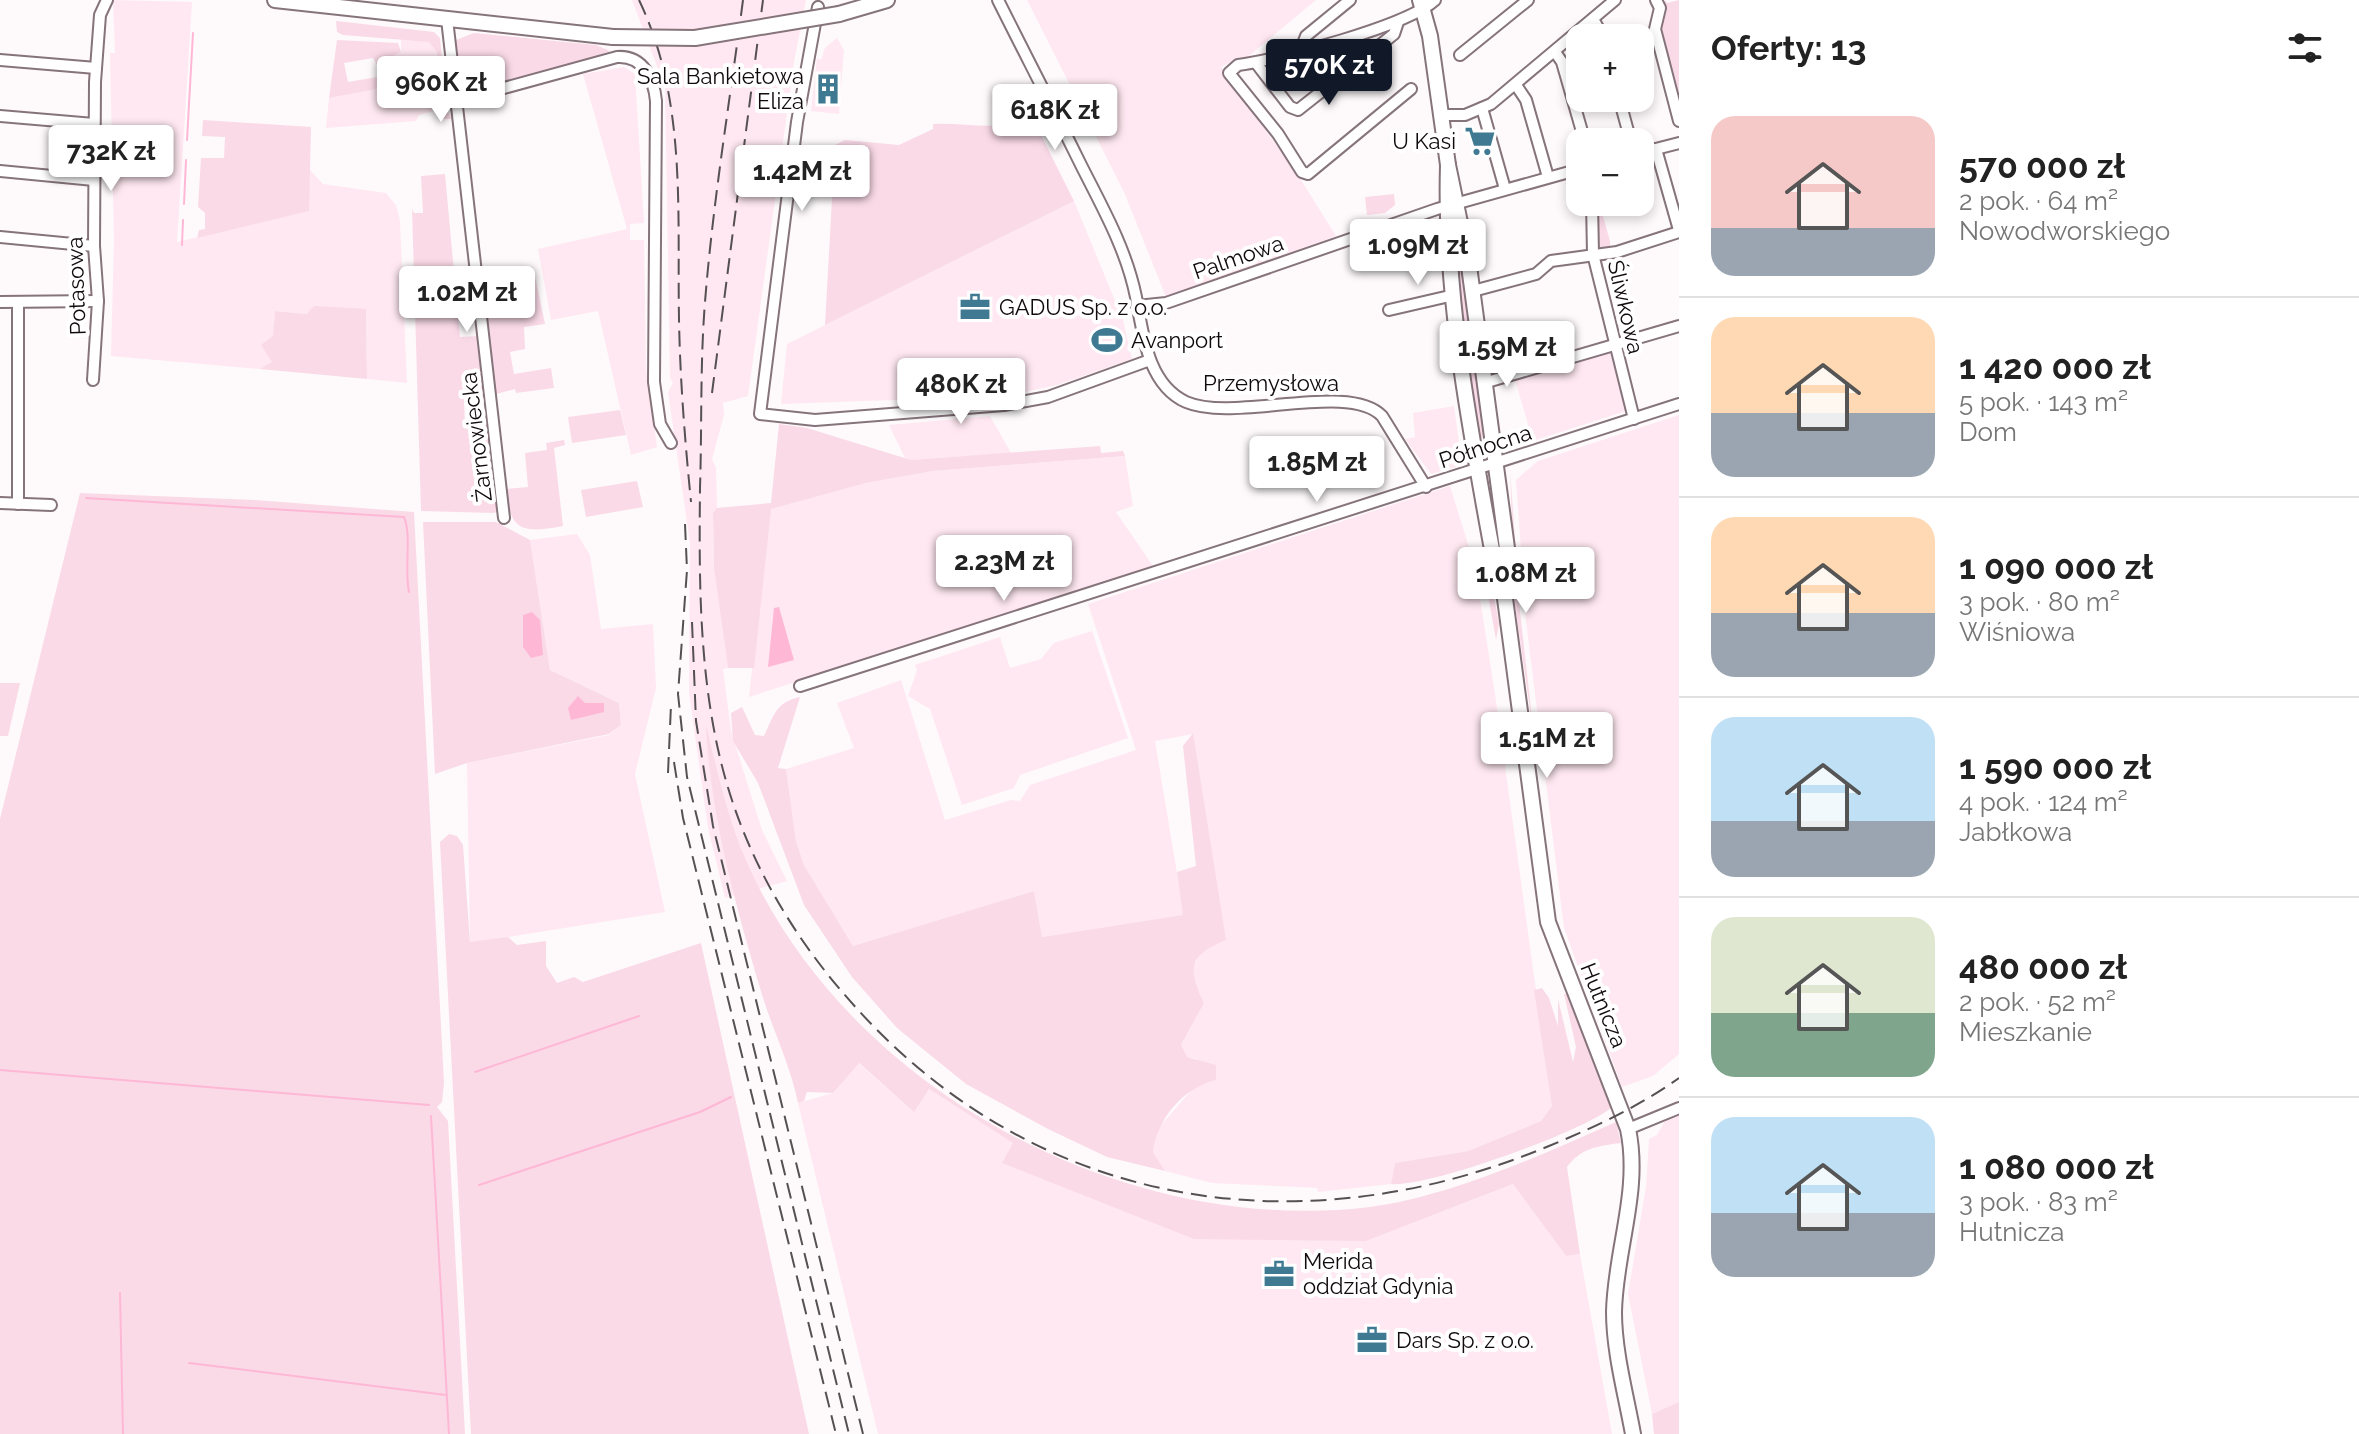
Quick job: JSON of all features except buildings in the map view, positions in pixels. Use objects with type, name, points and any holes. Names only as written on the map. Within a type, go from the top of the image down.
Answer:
[{"type":"main road","points":[[275,0],[613,37],[695,38],[839,14],[887,0]]},
{"type":"main road","name":"Hutnicza","points":[[1426,3],[1448,165],[1454,295],[1463,363],[1495,566],[1504,591],[1548,922],[1628,1129],[1633,1165],[1614,1311],[1633,1434]]},
{"type":"main road","name":"Hutnicza","points":[[1452,205],[1473,291],[1484,359],[1509,563],[1504,591]]},
{"type":"main road","points":[[1463,363],[1484,359]]},
{"type":"street","name":"Potasowa","points":[[93,380],[98,301],[94,246],[96,68],[100,15],[107,0]]},
{"type":"street","name":"Przemysłowa","points":[[998,0],[1119,241],[1150,360],[1169,389],[1183,401],[1203,407],[1343,402],[1372,407],[1382,416],[1426,487]]},
{"type":"street","points":[[1301,49],[1306,36],[1350,0]]},
{"type":"street","points":[[1460,55],[1528,0]]},
{"type":"street","points":[[1442,115],[1465,115],[1482,108],[1516,85],[1615,0]]},
{"type":"street","points":[[1656,0],[1660,8],[1655,29],[1679,121]]},
{"type":"street","points":[[1411,89],[1308,174],[1302,172],[1278,134],[1229,73],[1238,65],[1256,63],[1398,22],[1426,3]]},
{"type":"street","points":[[818,7],[797,122],[760,414],[815,420],[1004,405],[1048,397],[1150,360]]},
{"type":"street","name":"Żarnowiecka","points":[[447,19],[504,518]]},
{"type":"street","points":[[1593,19],[1596,24]]},
{"type":"street","points":[[1256,63],[1290,107],[1298,110],[1394,34],[1398,22]]},
{"type":"street","points":[[1555,52],[1562,62],[1581,128]]},
{"type":"street","points":[[455,96],[504,88],[622,56],[643,68],[655,86],[654,369],[660,424],[671,443]]},
{"type":"street","points":[[0,60],[96,68]]},
{"type":"street","points":[[1516,85],[1526,100],[1548,177]]},
{"type":"street","points":[[1482,108],[1505,189]]},
{"type":"street","points":[[0,116],[94,124]]},
{"type":"street","points":[[1473,291],[1536,274],[1551,261],[1617,252],[1679,231],[1656,149],[1679,143]]},
{"type":"street","points":[[0,171],[94,180]]},
{"type":"street","name":"Palmowa","points":[[1137,306],[1166,303],[1452,205],[1566,172]]},
{"type":"street","name":"Śliwkowa","points":[[1592,216],[1593,254],[1634,419]]},
{"type":"street","points":[[0,237],[94,246]]},
{"type":"street","points":[[1389,310],[1454,295]]},
{"type":"street","points":[[0,302],[98,301]]},
{"type":"street","points":[[18,302],[18,504]]},
{"type":"street","points":[[1487,382],[1679,326]]},
{"type":"street","name":"Północna","points":[[800,686],[1679,404]]},
{"type":"street","points":[[0,503],[51,505]]},
{"type":"street","points":[[1628,1129],[1679,1108]]},
{"type":"shaded area","points":[[113,0],[192,2],[177,242],[308,211],[310,170],[323,184],[386,193],[396,205],[400,221],[407,383],[367,379],[366,309],[308,314],[275,311],[272,362],[260,369],[111,356],[114,241],[110,53],[115,53]]},
{"type":"shaded area","points":[[632,0],[806,0],[794,62],[748,396],[723,403],[724,415],[712,459],[716,468],[717,508],[713,513],[714,569],[728,668],[723,669],[731,731],[762,830],[787,881],[725,898],[708,828],[689,693],[690,543],[668,392],[673,383],[670,378],[665,88]]},
{"type":"shaded area","points":[[1027,0],[1316,0],[1244,60],[1240,57],[1221,67],[1303,183],[1336,236],[1166,297],[1124,192]]},
{"type":"shaded area","points":[[1665,0],[1667,3],[1679,0],[1679,102],[1661,25]]},
{"type":"shaded area","points":[[336,21],[434,32],[440,38],[447,110],[452,119],[443,119],[437,52],[429,42],[343,35],[337,32]]},
{"type":"shaded area","points":[[474,33],[596,45],[610,51],[577,64],[470,90],[459,80],[456,40]]},
{"type":"shaded area","points":[[401,38],[429,42],[437,52],[445,108],[419,115],[416,121],[326,128],[329,98],[388,87],[377,65],[401,52]]},
{"type":"shaded area","points":[[837,38],[844,50],[839,114],[811,111],[817,58],[821,60],[825,48]]},
{"type":"shaded area","points":[[337,40],[398,43],[401,52],[377,65],[373,58],[344,63],[348,82],[383,76],[388,87],[329,98]]},
{"type":"shaded area","points":[[624,67],[635,74],[644,223],[630,224],[630,240],[644,240],[646,369],[657,447],[631,455],[598,311],[551,320],[538,249],[627,229],[583,74]]},
{"type":"shaded area","points":[[1032,117],[1074,201],[825,325],[835,145],[845,140],[899,145],[933,129],[933,124],[995,126]]},
{"type":"shaded area","points":[[203,120],[311,127],[309,211],[197,238],[199,230],[205,229],[205,213],[198,207],[201,158],[224,158],[225,137],[202,136]]},
{"type":"shaded area","points":[[445,174],[460,337],[479,336],[489,399],[464,401],[465,426],[492,422],[501,510],[494,513],[421,511],[412,209],[414,213],[423,213],[421,176]]},
{"type":"shaded area","points":[[1394,194],[1395,205],[1385,213],[1367,215],[1365,197]]},
{"type":"shaded area","points":[[1074,201],[1123,320],[1132,359],[1057,385],[1006,396],[781,404],[787,344]]},
{"type":"shaded area","points":[[1595,216],[1603,216],[1610,246],[1602,250],[1597,246]]},
{"type":"shaded area","points":[[1458,222],[1475,356],[1468,354],[1452,223]]},
{"type":"shaded area","points":[[533,267],[545,324],[524,327],[525,349],[510,352],[514,374],[551,368],[554,388],[516,393],[515,389],[493,395],[482,292],[501,289],[500,273]]},
{"type":"shaded area","points":[[314,306],[366,309],[367,379],[260,369],[272,362],[261,345],[273,336],[275,311],[307,314]]},
{"type":"shaded area","points":[[1610,352],[1626,411],[1533,441],[1515,380]]},
{"type":"shaded area","points":[[1477,369],[1487,437],[1478,438],[1470,374]]},
{"type":"shaded area","points":[[1454,406],[1462,465],[1431,474],[1405,439],[1415,437],[1413,413]]},
{"type":"shaded area","points":[[620,410],[626,435],[572,443],[568,417]]},
{"type":"shaded area","points":[[1679,415],[1679,1054],[1653,1076],[1622,1087],[1564,928],[1526,621],[1516,480],[1538,461]]},
{"type":"shaded area","points":[[990,416],[1011,453],[911,460],[905,458],[889,425]]},
{"type":"shaded area","points":[[779,424],[807,428],[911,460],[1100,446],[1101,453],[1123,451],[1125,456],[933,471],[866,483],[771,509],[754,668],[728,668],[714,569],[713,513],[717,508],[771,503]]},
{"type":"shaded area","points":[[564,440],[565,445],[554,448],[563,526],[538,529],[521,527],[511,514],[506,489],[528,487],[525,453],[547,450],[546,443]]},
{"type":"shaded area","points":[[1125,456],[1133,506],[1116,512],[1153,566],[749,697],[770,509],[866,483],[933,471]]},
{"type":"shaded area","points":[[1510,469],[1518,583],[1514,578]]},
{"type":"shaded area","points":[[637,481],[643,507],[586,517],[581,490]]},
{"type":"shaded area","points":[[1450,486],[1475,567],[1495,694],[1552,1106],[1541,1121],[1468,1151],[1395,1163],[1391,1184],[1318,1192],[1317,1188],[1212,1183],[1165,1171],[1153,1152],[1155,1132],[1195,1086],[1216,1080],[1197,1059],[1186,1057],[1181,1045],[1204,1003],[1194,982],[1193,968],[1202,950],[1193,734],[1155,741],[1184,915],[1042,937],[1034,891],[853,946],[804,865],[796,841],[786,769],[854,748],[837,703],[901,680],[945,820],[1011,800],[1020,801],[1030,785],[1136,750],[1088,604]]},
{"type":"shaded area","points":[[80,493],[255,500],[414,512],[444,1083],[442,1102],[437,1107],[448,1121],[465,1434],[0,1434],[0,819]]},
{"type":"shaded area","points":[[423,522],[496,522],[530,540],[550,670],[619,703],[621,725],[609,734],[467,763],[435,774]]},
{"type":"shaded area","points":[[577,534],[590,555],[601,629],[653,624],[656,688],[635,774],[665,912],[470,943],[467,763],[609,735],[621,725],[619,703],[550,670],[530,540]]},
{"type":"shaded area","points":[[1485,548],[1499,624],[1496,640],[1480,549]]},
{"type":"shaded area","points":[[1518,594],[1535,744],[1514,598]]},
{"type":"shaded area","points":[[779,607],[794,660],[768,667],[774,608]]},
{"type":"shaded area","points":[[532,612],[540,620],[543,655],[531,658],[523,647],[523,615]]},
{"type":"shaded area","points":[[1092,631],[1128,738],[1020,775],[1014,788],[962,805],[930,709],[908,696],[917,670],[915,665],[1000,637],[1010,668],[1041,659],[1054,643]]},
{"type":"shaded area","points":[[0,683],[20,683],[8,736],[0,736]]},
{"type":"shaded area","points":[[578,696],[585,703],[604,703],[604,712],[571,720],[568,708]]},
{"type":"shaded area","points":[[800,697],[778,768],[786,769],[796,841],[804,865],[853,946],[1034,891],[1042,937],[1183,915],[1177,872],[1196,866],[1183,746],[1193,733],[1226,940],[1205,951],[1195,964],[1195,980],[1204,1003],[1181,1045],[1187,1057],[1216,1065],[1216,1080],[1193,1090],[1166,1117],[1153,1152],[1165,1171],[1107,1157],[966,1084],[897,1028],[852,977],[804,905],[758,783],[733,741],[731,713],[742,707],[755,735],[764,736],[781,706]]},
{"type":"shaded area","points":[[706,725],[723,793],[745,858],[790,941],[850,1014],[922,1078],[1003,1130],[1091,1171],[1183,1198],[1277,1210],[1370,1207],[1432,1194],[1496,1173],[1616,1122],[1621,1143],[1584,1152],[1567,1167],[1580,1254],[1566,1256],[1513,1184],[1366,1241],[1194,1239],[1002,1163],[1013,1143],[929,1089],[914,1112],[859,1063],[833,1093],[807,1092],[804,1101],[798,1103],[760,988],[733,891],[718,824]]},
{"type":"shaded area","points":[[449,834],[457,836],[463,845],[470,942],[508,937],[517,945],[546,941],[546,966],[557,983],[574,977],[583,982],[701,943],[809,1434],[471,1434],[440,842]]},
{"type":"shaded area","points":[[1542,988],[1549,998],[1558,1026],[1558,999],[1573,1062],[1576,1047],[1564,994],[1568,994],[1611,1108],[1569,1131],[1504,1156],[1436,1177],[1391,1184],[1395,1163],[1468,1151],[1541,1121],[1552,1106],[1534,990]]},
{"type":"shaded area","points":[[858,1063],[913,1111],[929,1089],[1014,1143],[1003,1162],[1366,1241],[1513,1184],[1566,1256],[1580,1254],[1612,1434],[878,1434],[798,1103],[833,1093]]},
{"type":"shaded area","points":[[1679,1115],[1679,1402],[1652,1414],[1628,1294],[1646,1187],[1649,1139],[1657,1135],[1665,1121]]},
{"type":"shaded area","points":[[1679,1402],[1679,1434],[1654,1434],[1652,1414]]},
{"type":"waterway","points":[[187,140],[193,33]]},
{"type":"waterway","points":[[184,204],[186,160]]},
{"type":"waterway","points":[[182,245],[183,220]]},
{"type":"waterway","points":[[86,498],[404,517],[409,592]]},
{"type":"waterway","points":[[475,1072],[639,1016]]},
{"type":"waterway","points":[[0,1070],[429,1105]]},
{"type":"waterway","points":[[479,1185],[700,1112],[731,1097]]},
{"type":"waterway","points":[[431,1116],[449,1434]]},
{"type":"waterway","points":[[120,1293],[123,1434]]},
{"type":"waterway","points":[[189,1363],[446,1395]]},
{"type":"railway","points":[[639,0],[654,38],[672,116],[678,197],[680,365],[691,502]]},
{"type":"railway","points":[[743,0],[712,226],[703,325],[700,557],[704,660],[721,762],[741,825],[785,914],[844,994],[916,1066],[996,1123],[1081,1164],[1170,1190],[1263,1201],[1357,1197],[1453,1179],[1583,1131],[1632,1107],[1679,1078]]},
{"type":"railway","points":[[712,393],[763,0]]},
{"type":"railway","points":[[685,524],[687,570],[678,694],[687,777],[849,1434]]},
{"type":"railway","points":[[692,622],[696,721],[713,826],[863,1434]]},
{"type":"railway","points":[[668,773],[671,705]]},
{"type":"railway","points":[[674,762],[683,818],[836,1434]]},
{"type":"place","name":"Sala Bankietowa Eliza","points":[[828,89]]},
{"type":"place","name":"U Kasi","points":[[1480,141]]},
{"type":"place","name":"GADUS Sp. z o.o.","points":[[975,307]]},
{"type":"place","name":"Avanport","points":[[1107,340]]},
{"type":"place","name":"Merida oddział Gdynia","points":[[1279,1274]]},
{"type":"place","name":"Dars Sp. z o.o.","points":[[1372,1340]]}]
